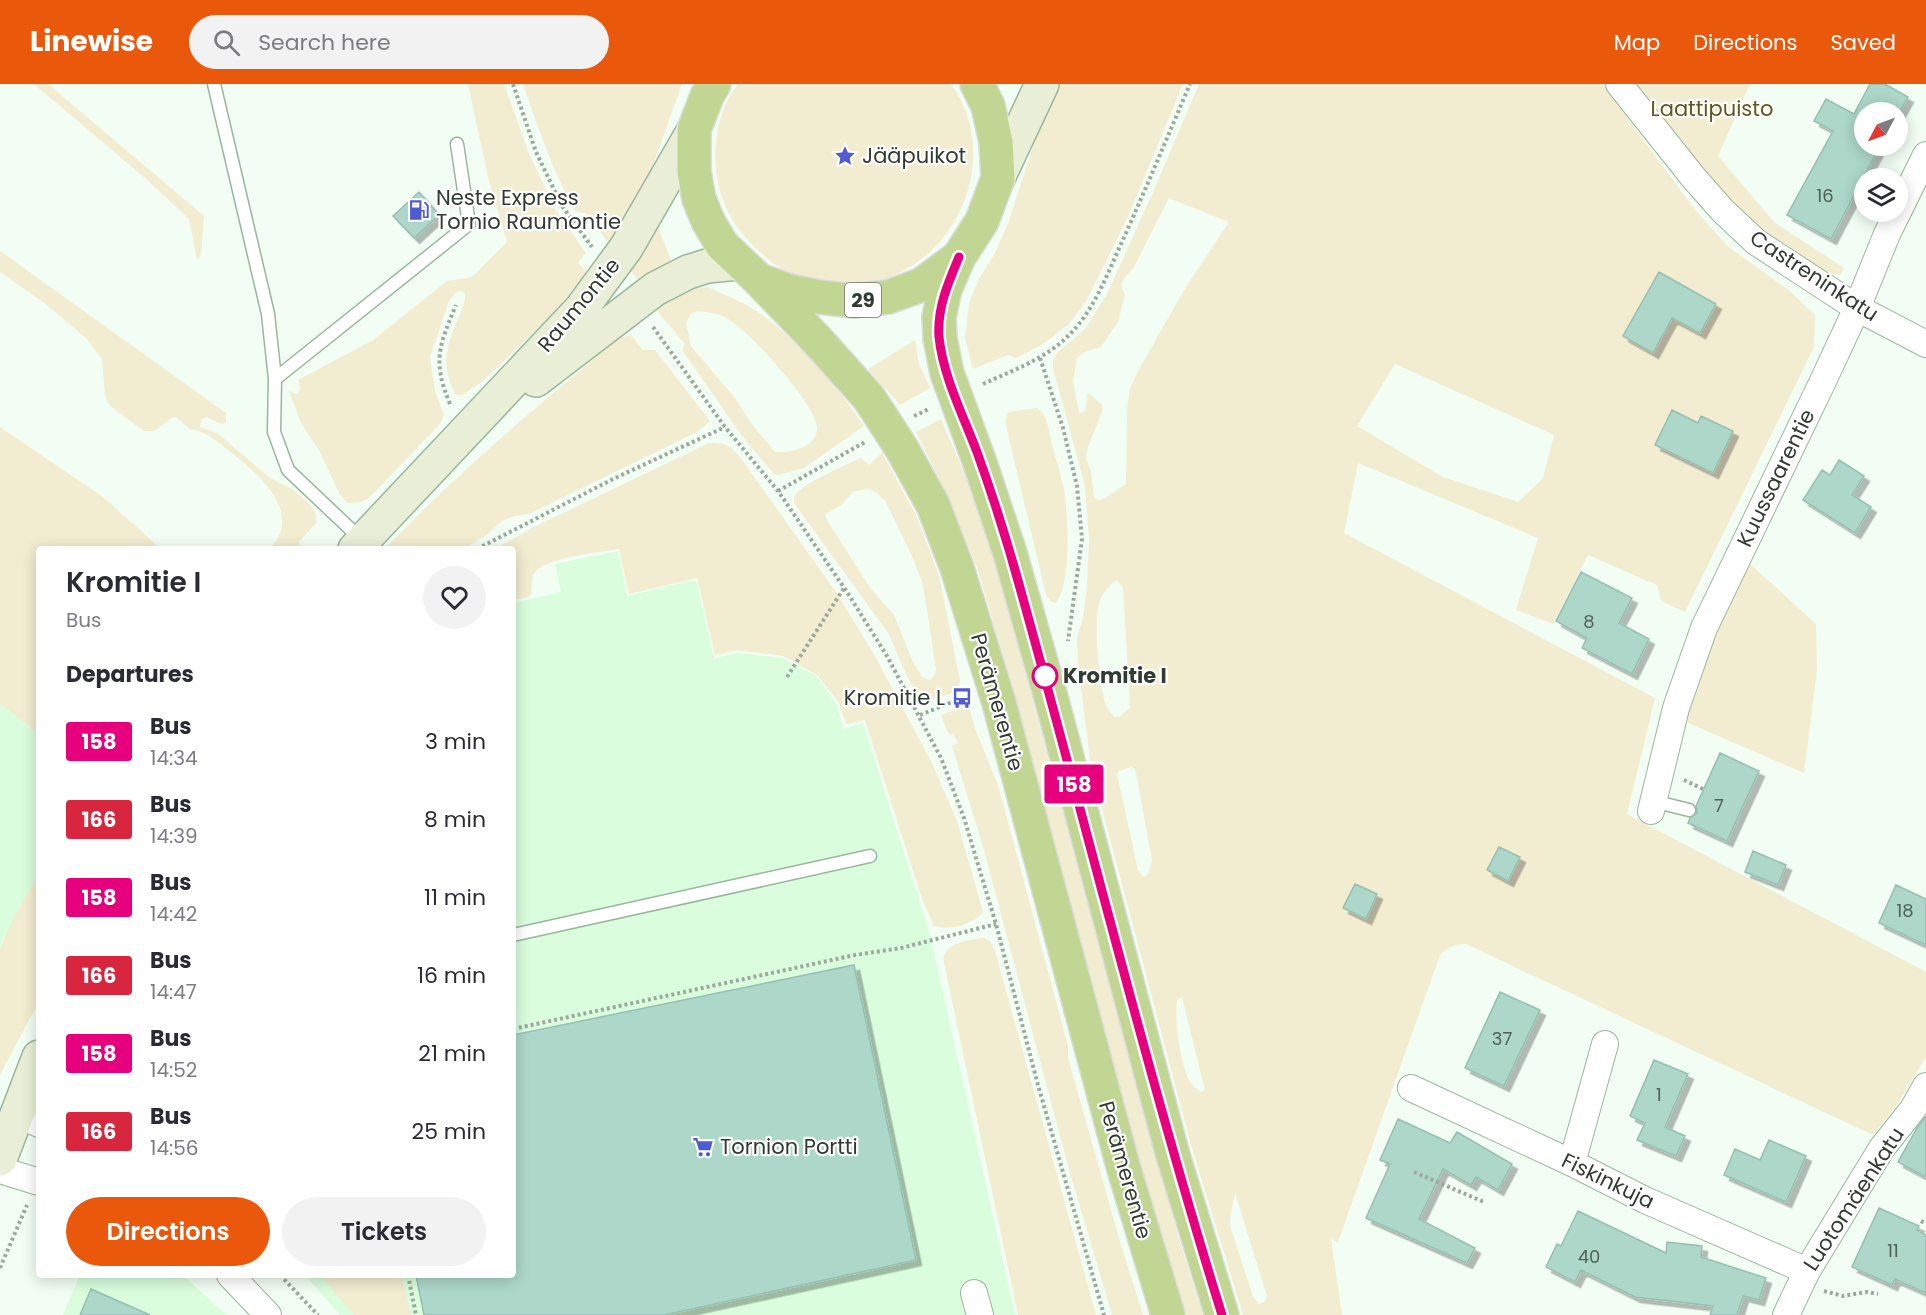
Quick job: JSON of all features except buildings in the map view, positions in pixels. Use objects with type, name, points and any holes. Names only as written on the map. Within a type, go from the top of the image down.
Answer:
[{"type":"highway","name":"29","points":[[714,84],[694,130],[694,172],[699,199],[722,245],[749,272],[789,291],[854,301],[888,297],[921,285],[959,257]]},
{"type":"highway","name":"29","points":[[977,84],[988,106],[994,133],[998,178],[982,221],[959,257],[945,289],[939,317],[939,338],[947,373],[1010,553],[1172,1152],[1222,1315]]},
{"type":"highway","name":"Perämerentie","points":[[749,272],[817,340],[869,398],[902,449],[933,505],[957,568],[999,703],[1123,1166],[1168,1315]]},
{"type":"main road","points":[[998,178],[1042,84]]},
{"type":"main road","name":"Raumontie","points":[[359,545],[581,309],[626,248],[694,130]]},
{"type":"main road","name":"Raumontie","points":[[463,436],[656,289],[688,272],[707,266],[749,272]]},
{"type":"main road","points":[[11,1140],[36,1066]]},
{"type":"street","name":"Castreninkatu","points":[[1619,84],[1693,177],[1723,211],[1756,242],[1857,308],[1926,344]]},
{"type":"street","name":"Kuussaarentie","points":[[1652,806],[1676,708],[1704,628],[1857,308],[1887,234],[1926,155]]},
{"type":"street","points":[[1572,1163],[1605,1044]]},
{"type":"street","name":"Luotomäenkatu","points":[[1786,1315],[1803,1278],[1882,1148],[1913,1108],[1926,1086]]},
{"type":"street","name":"Fiskinkuja","points":[[1411,1088],[1572,1163],[1803,1278]]},
{"type":"street","points":[[11,1140],[36,1178]]},
{"type":"street","points":[[233,1278],[268,1315]]},
{"type":"lane","points":[[214,84],[268,314],[275,379],[274,432],[288,470],[359,545]]},
{"type":"lane","points":[[275,379],[469,224],[457,144]]},
{"type":"lane","points":[[1652,806],[1689,810]]},
{"type":"lane","points":[[516,934],[870,856]]},
{"type":"path","points":[[513,84],[536,152],[562,206],[593,249]]},
{"type":"path","points":[[977,387],[1040,358],[1080,324],[1091,308],[1146,189],[1190,84]]},
{"type":"path","points":[[456,304],[439,354],[441,383],[463,436]]},
{"type":"path","points":[[651,325],[725,427],[778,491],[844,588],[887,656],[941,758],[964,818],[996,924],[1104,1315]]},
{"type":"path","points":[[1040,358],[1064,428],[1077,486],[1082,539],[1067,640],[1069,649]]},
{"type":"path","points":[[906,420],[935,406]]},
{"type":"path","points":[[483,546],[613,479],[725,427]]},
{"type":"path","points":[[778,491],[871,439]]},
{"type":"path","points":[[787,677],[844,588]]},
{"type":"path","points":[[920,715],[962,698]]},
{"type":"path","points":[[516,1028],[855,955],[901,948],[996,924]]},
{"type":"path","points":[[1414,1172],[1484,1203]]},
{"type":"path","points":[[0,1268],[26,1207]]},
{"type":"path","points":[[283,1278],[318,1315]]},
{"type":"path","points":[[409,1278],[416,1315]]},
{"type":"path","points":[[1803,1278],[1843,1296],[1867,1292],[1878,1294]]},
{"type":"shaded area","points":[[618,551],[627,596],[696,580],[714,658],[738,653],[783,658],[816,676],[836,703],[844,729],[863,723],[929,931],[1015,1315],[340,1315],[308,1278],[516,1278],[516,602],[561,592],[555,564]]},
{"type":"shaded area","points":[[0,704],[36,732],[36,878],[0,948]]},
{"type":"shaded area","points":[[79,1278],[186,1278],[226,1315],[63,1315]]},
{"type":"green space","points":[[34,84],[48,84],[204,216],[201,255],[197,260],[189,219],[145,178]]},
{"type":"green space","points":[[468,84],[504,84],[530,156],[555,209],[586,253],[578,262],[586,272],[553,314],[482,382],[462,395],[456,395],[451,385],[446,358],[447,349],[465,300],[465,293],[460,291],[455,293],[449,301],[430,358],[435,391],[444,415],[440,424],[368,499],[348,503],[340,495],[320,452],[301,423],[289,391],[299,393],[298,380],[373,340],[447,281],[472,277],[507,242],[488,177]]},
{"type":"green space","points":[[523,84],[682,84],[652,168],[609,243],[585,213],[576,212],[546,150]]},
{"type":"green space","points":[[738,84],[951,84],[967,114],[973,146],[971,178],[961,209],[944,236],[921,259],[893,276],[860,284],[834,284],[810,279],[787,271],[774,263],[752,245],[739,230],[728,212],[718,183],[716,145],[720,119]]},
{"type":"green space","points":[[1060,84],[1183,84],[1127,219],[1087,300],[1069,324],[1043,344],[1016,358],[1008,355],[973,369],[965,338],[969,303],[1009,221],[1038,131]]},
{"type":"green space","points":[[1199,84],[1602,84],[1693,207],[1726,245],[1791,292],[1815,315],[1814,347],[1685,612],[1661,601],[1657,585],[1588,555],[1553,624],[1516,610],[1538,538],[1358,463],[1344,533],[1655,698],[1627,814],[1926,972],[1926,1057],[1898,1103],[1873,1135],[1466,944],[1455,945],[1440,955],[1338,1242],[1331,1239],[1342,1315],[1243,1315],[1191,1145],[1091,767],[1078,664],[1077,638],[1083,618],[1087,586],[1089,539],[1085,486],[1053,368],[1056,354],[1085,329],[1107,294]],"holes":[[[1169,198],[1229,222],[1184,290],[1137,373],[1130,389],[1127,408],[1126,484],[1098,500],[1094,497],[1091,471],[1086,458],[1103,406],[1089,393],[1086,409],[1082,413],[1079,412],[1073,381],[1077,358],[1084,352],[1101,347],[1118,322],[1125,295],[1121,286],[1124,278],[1134,267]],[[1395,364],[1554,435],[1543,478],[1518,502],[1443,477],[1357,426]],[[1117,580],[1123,588],[1130,708],[1115,717],[1105,702],[1097,633],[1098,606],[1101,597]],[[1131,767],[1136,773],[1152,860],[1149,873],[1144,878],[1138,870],[1117,774]],[[1182,997],[1205,1090],[1201,1092],[1190,1082],[1182,1060],[1178,1040],[1177,1000]],[[1235,1193],[1267,1296],[1264,1302],[1259,1304],[1253,1297],[1230,1225]]]},
{"type":"green space","name":"Laattipuisto","points":[[1636,84],[1750,84],[1718,156],[1774,222],[1844,268],[1840,275],[1825,272],[1806,262],[1730,203],[1693,161]]},
{"type":"green space","points":[[658,227],[671,260],[641,284],[630,270]]},
{"type":"green space","points":[[0,251],[226,413],[226,423],[222,424],[206,417],[201,420],[200,427],[217,433],[270,478],[294,490],[316,514],[316,523],[299,542],[300,546],[272,546],[279,535],[282,521],[279,507],[272,493],[251,469],[219,443],[205,434],[191,430],[176,417],[154,431],[144,431],[114,409],[105,396],[102,359],[87,339],[47,305],[0,272]]},
{"type":"green space","points":[[707,287],[742,303],[768,319],[814,362],[864,426],[804,468],[774,474],[742,436],[682,350],[685,344],[653,306],[692,288]],"holes":[[[697,311],[721,315],[738,326],[782,371],[796,388],[815,419],[817,430],[812,441],[788,452],[775,452],[751,423],[735,398],[691,346],[686,323],[691,314]]]},
{"type":"green space","points":[[631,335],[643,350],[655,350],[710,421],[697,432],[529,514],[502,521],[487,535],[468,546],[388,546],[499,440],[619,338]]},
{"type":"green space","points":[[915,340],[919,364],[930,388],[900,405],[868,369]]},
{"type":"green space","points":[[1037,408],[1044,415],[1048,424],[1065,501],[1066,567],[1064,582],[1055,603],[1050,601],[1046,595],[1005,421],[1008,412]]},
{"type":"green space","points":[[941,419],[968,482],[997,569],[1179,1239],[1203,1315],[1184,1315],[1162,1245],[978,570],[951,503],[916,432]]},
{"type":"green space","points":[[0,427],[103,497],[158,546],[36,546],[36,732],[0,704]]},
{"type":"green space","points":[[709,443],[727,445],[733,449],[836,592],[875,656],[932,763],[957,821],[983,912],[973,920],[954,927],[934,926],[922,899],[865,720],[847,724],[838,701],[817,675],[783,656],[738,650],[715,655],[697,578],[629,594],[619,549],[575,556],[542,566],[533,576],[531,594],[528,597],[516,599],[516,546],[500,546],[532,528]]},
{"type":"green space","points":[[882,453],[916,515],[939,575],[960,681],[955,691],[950,694],[933,699],[916,692],[888,633],[794,503],[795,496],[801,489],[826,474],[861,458],[869,465]],"holes":[[[869,489],[886,502],[922,582],[936,670],[930,680],[923,678],[913,662],[894,615],[871,589],[825,514],[840,506],[854,491]]]},
{"type":"green space","points":[[1748,562],[1816,624],[1817,670],[1804,773],[1686,722],[1713,636]]},
{"type":"green space","points":[[968,705],[998,785],[1068,1046],[1068,1058],[1143,1315],[1112,1315],[1068,1166],[984,850],[952,746],[958,743],[954,735],[948,733],[941,715]]},
{"type":"green space","points":[[36,878],[36,1007],[0,1075],[0,949],[9,927]]},
{"type":"green space","points":[[984,938],[990,941],[995,951],[1096,1315],[1018,1315],[943,958],[946,952],[955,945]]},
{"type":"green space","points":[[323,1278],[403,1278],[411,1315],[354,1315]]},
{"type":"bus line","name":"158","points":[[959,257],[945,289],[939,317],[939,338],[947,373],[1010,553],[1172,1152],[1222,1315]]},
{"type":"place","name":"Jääpuikot","points":[[845,156]]},
{"type":"place","name":"Neste Express Tornio Raumontie","points":[[419,210]]},
{"type":"place","name":"Kromitie I","points":[[1045,676]]},
{"type":"place","name":"Kromitie L","points":[[962,698]]},
{"type":"place","name":"Tornion Portti","points":[[703,1147]]}]
